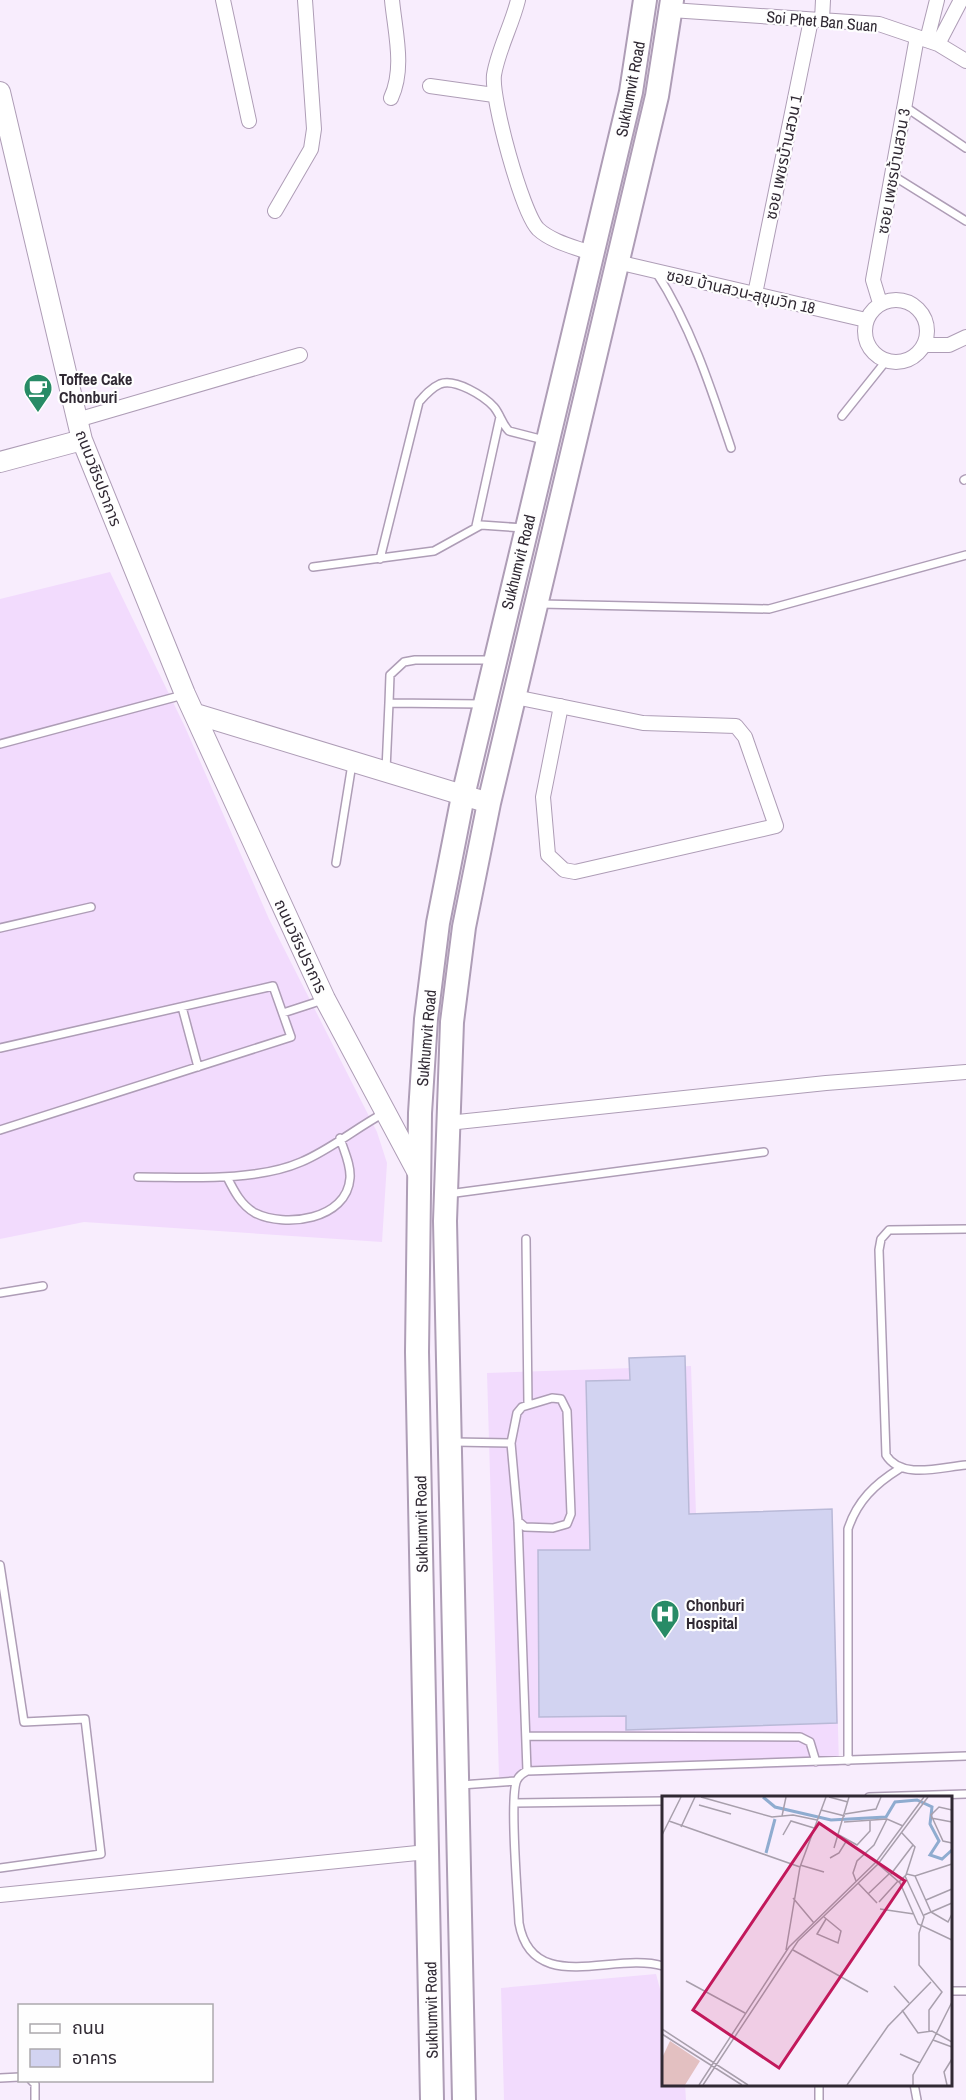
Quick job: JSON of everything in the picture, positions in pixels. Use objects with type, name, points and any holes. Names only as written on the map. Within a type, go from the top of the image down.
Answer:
[{"type":"main road","name":"Sukhumvit Road","points":[[432,2100],[417,1352],[418,1173],[426,1020],[438,922],[463,796],[631,92],[645,0]]},
{"type":"main road","name":"Sukhumvit Road","points":[[464,2100],[449,1442],[446,1195],[452,1022],[464,927],[489,803],[657,96],[671,5]]},
{"type":"street","points":[[224,0],[249,121]]},
{"type":"street","points":[[275,211],[311,149],[314,129],[304,0]]},
{"type":"street","points":[[391,98],[396,86],[399,67],[392,0]]},
{"type":"street","points":[[518,0],[494,75],[494,94],[508,147],[532,220],[549,237],[590,265]]},
{"type":"street","name":"ซอย เพชรบ้านสวน 1","points":[[755,294],[816,20],[823,0]]},
{"type":"street","points":[[928,40],[937,0]]},
{"type":"street","points":[[928,40],[961,0]]},
{"type":"street","name":"Soi Phet Ban Suan","points":[[671,5],[879,24],[928,40],[966,61]]},
{"type":"street","name":"ซอย เพชรบ้านสวน 3","points":[[880,303],[873,280],[904,106],[928,40]]},
{"type":"street","points":[[430,86],[494,94]]},
{"type":"street","name":"ถนนวชิรปราการ","points":[[0,92],[82,440],[185,694],[326,999],[418,1173]]},
{"type":"street","name":"ซอย บ้านสวน-สุขุมวิท 18","points":[[616,262],[866,320]]},
{"type":"street","points":[[900,300],[917,308],[927,325],[924,345],[919,352],[904,361],[886,361],[870,349],[865,340],[866,320],[880,303],[900,300]]},
{"type":"street","points":[[924,345],[949,345],[966,337]]},
{"type":"street","points":[[77,420],[300,355]]},
{"type":"street","points":[[0,462],[82,440]]},
{"type":"street","points":[[515,697],[561,706],[643,723],[736,726],[745,737],[776,826],[575,872],[564,870],[548,855],[543,797],[561,706]]},
{"type":"street","points":[[196,714],[489,803]]},
{"type":"street","points":[[448,1124],[826,1083],[966,1072]]},
{"type":"street","points":[[0,1895],[427,1852]]},
{"type":"lane","points":[[904,106],[966,148]]},
{"type":"lane","points":[[892,175],[966,221]]},
{"type":"lane","points":[[656,272],[672,296],[705,372],[731,448]]},
{"type":"lane","points":[[842,416],[886,361]]},
{"type":"lane","points":[[380,559],[419,402],[429,391],[441,383],[452,383],[482,397],[509,431],[548,441]]},
{"type":"lane","points":[[476,526],[500,417]]},
{"type":"lane","points":[[313,567],[434,551],[476,526],[527,528]]},
{"type":"lane","points":[[537,604],[769,609],[966,555]]},
{"type":"lane","points":[[386,772],[390,675],[404,662],[494,660]]},
{"type":"lane","points":[[0,744],[185,694]]},
{"type":"lane","points":[[389,704],[484,704]]},
{"type":"lane","points":[[336,863],[353,761]]},
{"type":"lane","points":[[0,928],[91,907]]},
{"type":"lane","points":[[0,1048],[273,986],[291,1037],[0,1130]]},
{"type":"lane","points":[[283,1013],[326,999]]},
{"type":"lane","points":[[182,1007],[198,1067]]},
{"type":"lane","points":[[138,1177],[227,1177],[292,1166],[319,1153],[340,1138],[386,1112]]},
{"type":"lane","points":[[227,1177],[244,1206],[257,1214],[309,1219],[324,1213],[346,1191],[350,1179],[349,1163],[340,1138]]},
{"type":"lane","points":[[446,1195],[764,1152]]},
{"type":"lane","points":[[899,1469],[892,1465],[886,1455],[881,1239],[889,1230],[966,1229]]},
{"type":"lane","points":[[526,1239],[528,1404]]},
{"type":"lane","points":[[0,1293],[43,1286]]},
{"type":"lane","points":[[518,1521],[525,1527],[553,1528],[567,1524],[571,1514],[566,1405],[561,1399],[552,1398],[528,1404],[517,1413],[512,1443],[518,1521],[527,1771]]},
{"type":"lane","points":[[449,1442],[512,1443]]},
{"type":"lane","points":[[848,1761],[848,1529],[853,1513],[865,1496],[881,1480],[899,1469],[966,1466]]},
{"type":"lane","points":[[0,1565],[24,1722],[84,1719],[101,1854],[0,1868]]},
{"type":"lane","points":[[526,1736],[800,1737],[810,1742],[816,1762]]},
{"type":"lane","points":[[457,1785],[516,1781],[527,1771],[966,1756]]},
{"type":"lane","points":[[516,1781],[519,1923],[522,1938],[528,1949],[537,1958],[562,1967],[644,1962],[662,1966]]},
{"type":"lane","points":[[901,1796],[966,1794]]},
{"type":"lane","points":[[515,1803],[662,1801]]},
{"type":"lane","points":[[0,2078],[18,2077]]},
{"type":"lane","points":[[33,2082],[35,2100]]},
{"type":"lane","points":[[914,2085],[917,2100]]},
{"type":"shaded area","points":[[110,572],[185,727],[269,919],[377,1132],[387,1163],[382,1242],[84,1222],[0,1239],[0,599]]},
{"type":"shaded area","name":"Chonburi Hospital","points":[[691,1366],[696,1514],[832,1509],[839,1766],[499,1777],[487,1373]]},
{"type":"shaded area","points":[[656,1974],[662,1996],[662,2085],[685,2085],[686,2100],[504,2100],[501,1988]]},
{"type":"building","name":"Chonburi Hospital","points":[[685,1356],[689,1514],[832,1509],[837,1723],[626,1730],[626,1716],[539,1717],[538,1550],[590,1550],[586,1381],[630,1380],[629,1358]]},
{"type":"place","name":"Toffee Cake Chonburi","points":[[38,414]]},
{"type":"place","name":"Chonburi Hospital","points":[[665,1640]]}]
